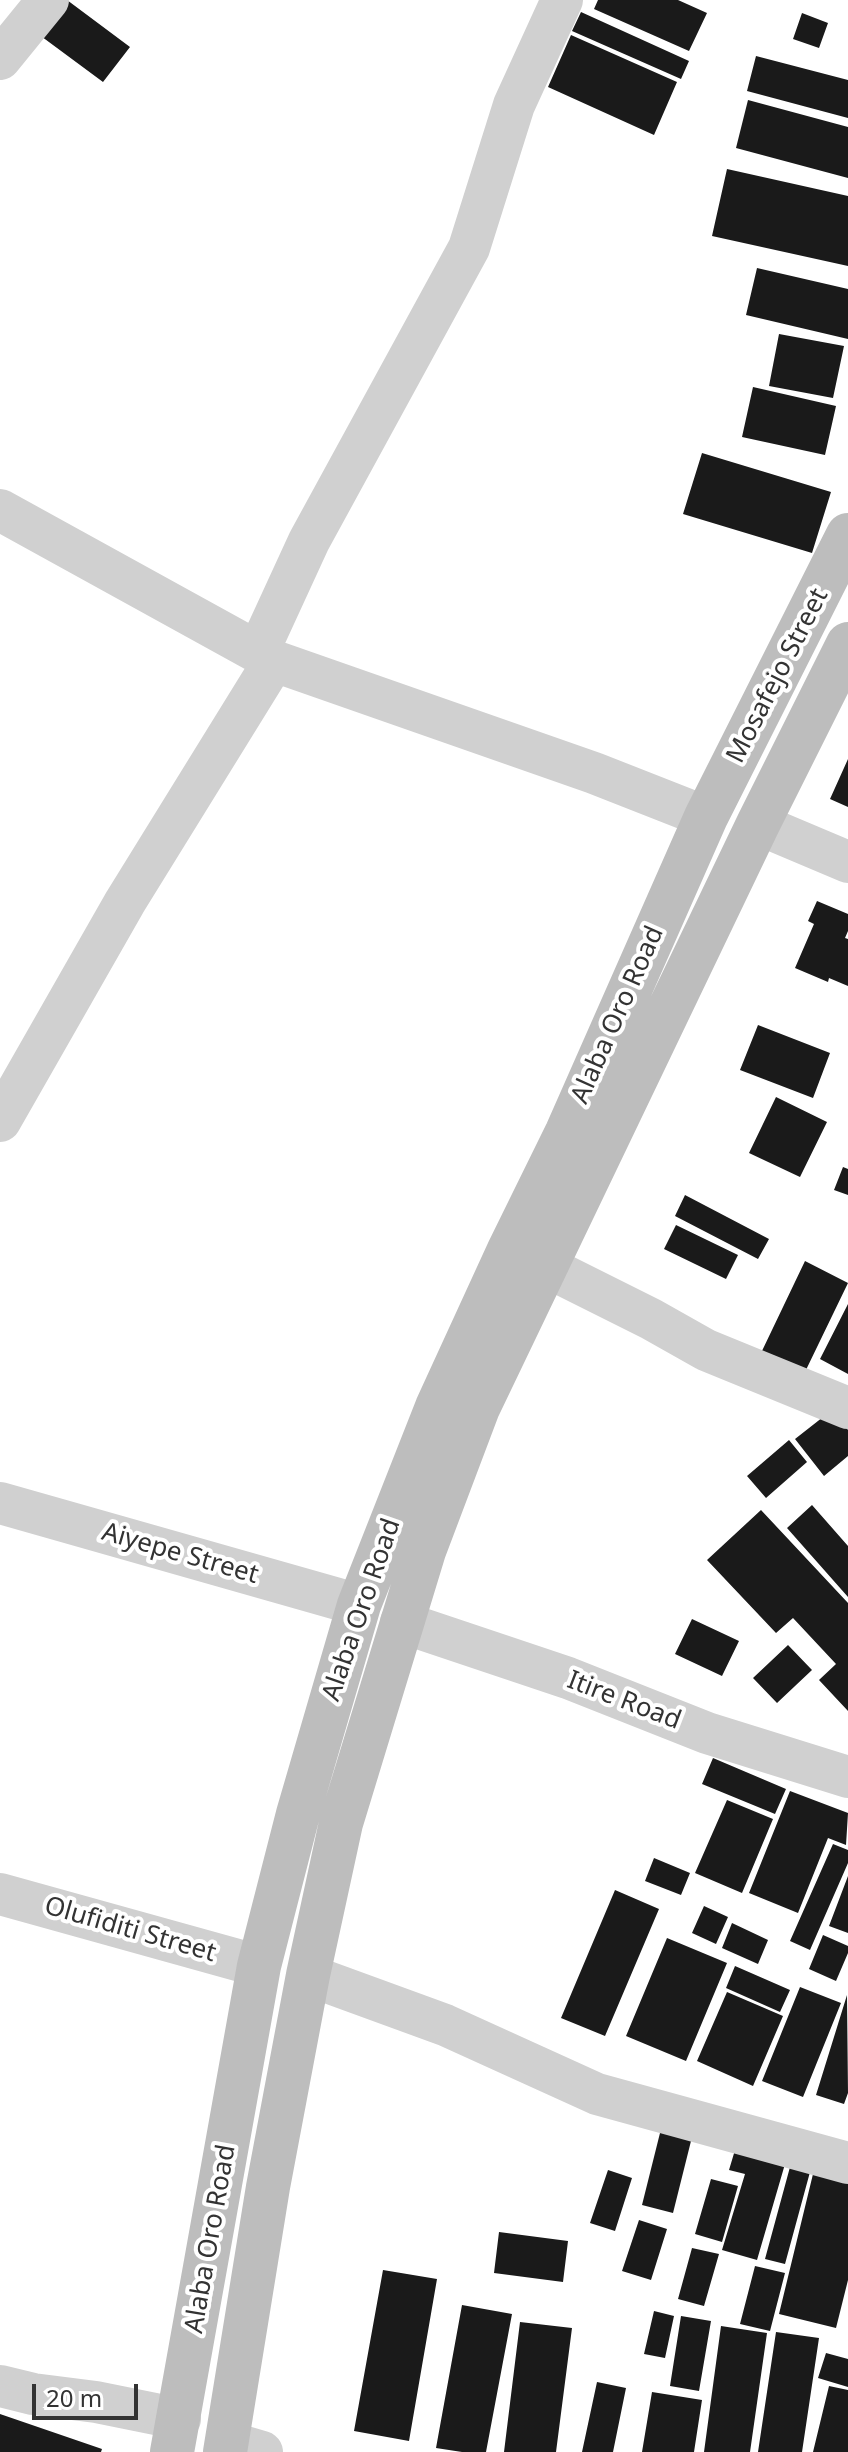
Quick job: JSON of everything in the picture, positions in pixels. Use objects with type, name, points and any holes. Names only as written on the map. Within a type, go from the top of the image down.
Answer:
[{"type":"main road","name":"Mosafejo Street","points":[[706,817],[848,535]]},
{"type":"main road","name":"Mosafejo Street","points":[[758,824],[848,644]]},
{"type":"main road","name":"Alaba Oro Road","points":[[238,2449],[268,2187],[308,1975],[341,1823],[424,1551],[478,1408],[547,1267],[586,1140],[706,817]]},
{"type":"main road","name":"Alaba Oro Road","points":[[176,2435],[259,1966],[298,1814],[359,1605],[437,1407],[758,824]]},
{"type":"street","points":[[0,59],[48,0]]},
{"type":"street","points":[[0,1121],[266,656],[309,541],[469,248],[514,105],[562,0]]},
{"type":"street","points":[[0,510],[266,656],[594,773],[706,817]]},
{"type":"street","points":[[758,824],[848,862]]},
{"type":"street","points":[[547,1267],[706,1350],[848,1408]]},
{"type":"street","name":"Aiyepe Street","points":[[0,1503],[359,1605]]},
{"type":"street","name":"Itire Road","points":[[401,1622],[568,1678],[707,1733],[848,1777]]},
{"type":"street","name":"Olufiditi Street","points":[[0,1894],[259,1966]]},
{"type":"street","points":[[308,1975],[445,2025],[597,2094],[848,2163]]},
{"type":"street","points":[[0,2386],[33,2394],[96,2402],[176,2435]]},
{"type":"building","points":[[67,0],[130,47],[103,82],[30,28]]},
{"type":"building","points":[[598,0],[678,0],[707,13],[689,51],[594,9]]},
{"type":"building","points":[[581,12],[689,61],[681,79],[572,31]]},
{"type":"building","points":[[802,13],[828,23],[819,48],[793,39]]},
{"type":"building","points":[[571,35],[677,82],[654,135],[548,87]]},
{"type":"building","points":[[756,56],[848,80],[848,118],[747,91]]},
{"type":"building","points":[[748,100],[848,127],[848,178],[736,148]]},
{"type":"building","points":[[727,169],[848,196],[848,266],[712,236]]},
{"type":"building","points":[[757,268],[848,289],[848,339],[746,315]]},
{"type":"building","points":[[779,334],[844,346],[833,398],[769,386]]},
{"type":"building","points":[[753,387],[836,406],[825,455],[742,437]]},
{"type":"building","points":[[702,453],[831,492],[812,553],[683,514]]},
{"type":"building","points":[[848,759],[848,807],[830,799]]},
{"type":"building","points":[[817,901],[848,914],[845,938],[848,939],[848,986],[829,978],[828,982],[795,968],[814,924],[808,921]]},
{"type":"building","points":[[758,1025],[830,1053],[813,1098],[740,1070]]},
{"type":"building","points":[[776,1097],[827,1122],[800,1177],[749,1153]]},
{"type":"building","points":[[843,1167],[848,1169],[848,1195],[834,1190]]},
{"type":"building","points":[[685,1195],[769,1239],[758,1259],[675,1216]]},
{"type":"building","points":[[676,1225],[738,1255],[726,1279],[664,1249]]},
{"type":"building","points":[[805,1261],[848,1283],[804,1374],[761,1353]]},
{"type":"building","points":[[848,1304],[848,1374],[820,1359]]},
{"type":"building","points":[[832,1410],[848,1430],[848,1456],[824,1476],[795,1439]]},
{"type":"building","points":[[789,1440],[807,1462],[766,1498],[747,1476]]},
{"type":"building","points":[[812,1505],[848,1546],[848,1597],[787,1528]]},
{"type":"building","points":[[761,1510],[848,1603],[848,1711],[819,1680],[836,1664],[793,1618],[776,1633],[707,1560]]},
{"type":"building","points":[[692,1619],[739,1641],[722,1676],[675,1654]]},
{"type":"building","points":[[788,1645],[812,1670],[777,1703],[753,1678]]},
{"type":"building","points":[[713,1758],[786,1789],[775,1814],[702,1784]]},
{"type":"building","points":[[790,1791],[848,1813],[846,1845],[828,1838],[798,1913],[749,1893]]},
{"type":"building","points":[[727,1800],[773,1819],[742,1893],[695,1873]]},
{"type":"building","points":[[833,1844],[848,1850],[848,1863],[810,1950],[790,1941]]},
{"type":"building","points":[[654,1858],[690,1873],[681,1895],[645,1881]]},
{"type":"building","points":[[848,1876],[848,1933],[829,1926]]},
{"type":"building","points":[[615,1890],[659,1909],[605,2036],[561,2018]]},
{"type":"building","points":[[704,1906],[728,1917],[716,1944],[692,1933]]},
{"type":"building","points":[[732,1923],[768,1940],[758,1964],[722,1948]]},
{"type":"building","points":[[823,1935],[848,1946],[836,1981],[809,1969]]},
{"type":"building","points":[[667,1938],[727,1963],[686,2061],[626,2036]]},
{"type":"building","points":[[735,1966],[790,1990],[780,2012],[726,1988]]},
{"type":"building","points":[[800,1987],[841,2003],[803,2097],[762,2081]]},
{"type":"building","points":[[727,1992],[783,2016],[753,2086],[697,2061]]},
{"type":"building","points":[[847,1995],[848,2093],[844,2104],[816,2095]]},
{"type":"building","points":[[662,2125],[693,2133],[673,2213],[642,2205]]},
{"type":"building","points":[[735,2150],[785,2164],[757,2260],[722,2250],[745,2174],[729,2170]]},
{"type":"building","points":[[790,2167],[810,2172],[785,2264],[765,2259]]},
{"type":"building","points":[[608,2170],[632,2178],[615,2231],[590,2223]]},
{"type":"building","points":[[813,2174],[848,2182],[848,2280],[836,2328],[779,2314]]},
{"type":"building","points":[[711,2179],[738,2186],[722,2242],[695,2234]]},
{"type":"building","points":[[639,2220],[667,2229],[651,2280],[622,2271]]},
{"type":"building","points":[[499,2232],[568,2241],[563,2282],[494,2273]]},
{"type":"building","points":[[692,2248],[719,2254],[704,2306],[678,2299]]},
{"type":"building","points":[[755,2266],[785,2273],[770,2331],[740,2324]]},
{"type":"building","points":[[383,2270],[437,2279],[409,2441],[354,2431]]},
{"type":"building","points":[[462,2305],[512,2314],[486,2452],[436,2448]]},
{"type":"building","points":[[654,2311],[674,2316],[665,2358],[644,2354]]},
{"type":"building","points":[[681,2316],[711,2321],[699,2391],[670,2386]]},
{"type":"building","points":[[520,2322],[572,2328],[556,2452],[504,2452]]},
{"type":"building","points":[[721,2326],[767,2333],[750,2452],[704,2452]]},
{"type":"building","points":[[776,2332],[819,2338],[802,2452],[758,2452]]},
{"type":"building","points":[[826,2353],[848,2359],[848,2387],[818,2378]]},
{"type":"building","points":[[597,2382],[626,2388],[613,2452],[582,2452]]},
{"type":"building","points":[[829,2386],[848,2390],[848,2452],[813,2452]]},
{"type":"building","points":[[652,2392],[702,2400],[694,2452],[642,2452]]},
{"type":"building","points":[[0,2414],[102,2449],[101,2452],[0,2452]]}]
